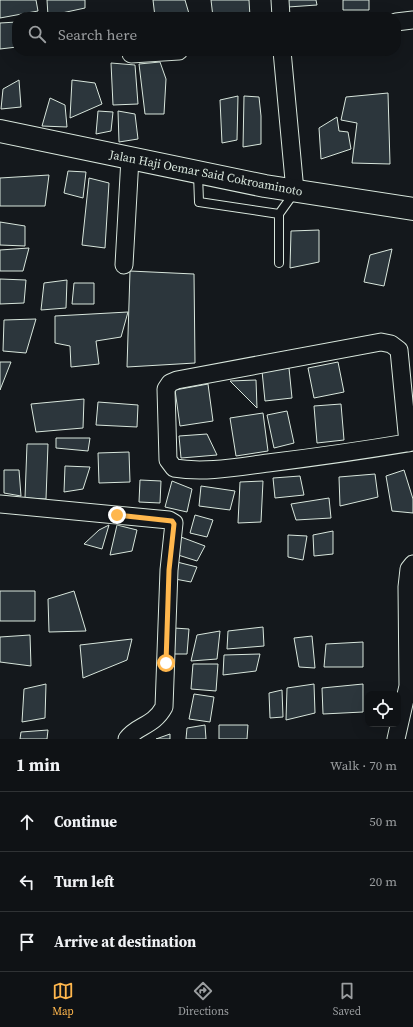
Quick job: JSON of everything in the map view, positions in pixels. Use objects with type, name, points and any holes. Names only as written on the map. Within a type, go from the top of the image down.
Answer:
[{"type":"highway","name":"Jalan Haji Oemar Said Cokroaminoto","points":[[0,131],[295,191],[413,209]]},
{"type":"street","points":[[280,0],[280,12]]},
{"type":"street","points":[[401,21],[413,20]]},
{"type":"street","points":[[282,56],[295,191]]},
{"type":"street","points":[[124,265],[130,158]]},
{"type":"street","points":[[381,342],[391,344],[399,350],[411,442],[352,453],[220,469],[188,470],[174,468],[168,460],[166,389],[170,383],[178,380],[381,342]]},
{"type":"street","points":[[0,504],[169,520],[174,524],[169,570],[164,707],[155,719],[130,735],[127,739]]},
{"type":"street","points":[[396,739],[408,686],[407,587],[409,569],[413,564]]},
{"type":"lane","points":[[198,172],[199,202],[279,214]]},
{"type":"lane","points":[[279,263],[279,214],[295,191]]},
{"type":"building","points":[[0,0],[36,0],[38,11],[12,12],[12,16],[0,18]]},
{"type":"building","points":[[47,0],[85,0],[85,8],[66,12],[48,12]]},
{"type":"building","points":[[153,0],[185,0],[189,12],[154,12]]},
{"type":"building","points":[[211,0],[249,0],[250,12],[212,12]]},
{"type":"building","points":[[287,0],[316,0],[317,5],[288,7]]},
{"type":"building","points":[[343,0],[369,0],[369,10],[343,10]]},
{"type":"building","points":[[12,22],[12,48],[0,49],[0,23]]},
{"type":"building","points":[[160,62],[166,79],[164,114],[145,114],[139,64]]},
{"type":"building","points":[[111,63],[135,65],[138,104],[113,105]]},
{"type":"building","points":[[19,80],[21,107],[1,109],[3,89]]},
{"type":"building","points":[[72,80],[95,83],[102,104],[70,118]]},
{"type":"building","points":[[388,93],[390,164],[352,163],[357,123],[341,120],[346,97]]},
{"type":"building","points":[[238,96],[237,140],[222,143],[220,100]]},
{"type":"building","points":[[244,96],[259,97],[261,144],[243,147]]},
{"type":"building","points":[[50,98],[65,105],[67,127],[42,126]]},
{"type":"building","points":[[98,111],[113,112],[111,131],[96,134]]},
{"type":"building","points":[[118,111],[135,114],[138,139],[119,142]]},
{"type":"building","points":[[337,117],[339,131],[348,132],[351,149],[321,159],[319,128]]},
{"type":"building","points":[[68,171],[86,172],[83,198],[64,193]]},
{"type":"building","points":[[49,175],[45,206],[0,206],[0,178]]},
{"type":"building","points":[[89,178],[109,183],[105,248],[82,245]]},
{"type":"building","points":[[0,222],[25,226],[25,246],[0,245]]},
{"type":"building","points":[[319,230],[319,262],[290,268],[291,231]]},
{"type":"building","points":[[29,248],[23,271],[0,271],[0,250]]},
{"type":"building","points":[[392,249],[384,286],[364,282],[370,255]]},
{"type":"building","points":[[130,271],[194,274],[195,363],[127,367]]},
{"type":"building","points":[[0,279],[26,280],[24,303],[0,304]]},
{"type":"building","points":[[67,280],[66,308],[41,310],[44,283]]},
{"type":"building","points":[[74,283],[94,283],[94,304],[72,304]]},
{"type":"building","points":[[128,312],[121,337],[96,341],[99,364],[71,367],[70,346],[55,343],[55,316]]},
{"type":"building","points":[[36,319],[26,353],[3,351],[4,320]]},
{"type":"building","points":[[0,362],[11,362],[0,390]]},
{"type":"building","points":[[338,362],[344,392],[314,398],[308,368]]},
{"type":"building","points":[[289,368],[292,398],[265,401],[262,371]]},
{"type":"building","points":[[256,380],[257,408],[230,381]]},
{"type":"building","points":[[208,384],[213,421],[180,426],[175,390]]},
{"type":"building","points":[[84,399],[83,428],[36,432],[31,404]]},
{"type":"building","points":[[98,402],[138,405],[137,427],[96,425]]},
{"type":"building","points":[[341,404],[344,440],[317,443],[314,406]]},
{"type":"building","points":[[287,411],[294,443],[274,448],[267,415]]},
{"type":"building","points":[[263,413],[268,451],[236,456],[230,418]]},
{"type":"building","points":[[207,434],[217,455],[181,458],[179,436]]},
{"type":"building","points":[[56,438],[90,438],[88,451],[56,448]]},
{"type":"building","points":[[27,444],[48,444],[46,499],[25,498]]},
{"type":"building","points":[[129,452],[130,482],[99,483],[98,453]]},
{"type":"building","points":[[65,466],[90,467],[83,489],[64,492]]},
{"type":"building","points":[[4,470],[19,470],[21,496],[4,493]]},
{"type":"building","points":[[404,470],[413,499],[413,513],[392,511],[386,476]]},
{"type":"building","points":[[375,474],[378,497],[340,506],[339,477]]},
{"type":"building","points":[[300,476],[304,495],[275,498],[273,478]]},
{"type":"building","points":[[140,480],[161,481],[160,503],[139,502]]},
{"type":"building","points":[[172,481],[192,489],[187,512],[165,507]]},
{"type":"building","points":[[263,481],[261,522],[238,523],[240,482]]},
{"type":"building","points":[[201,486],[235,491],[230,510],[199,506]]},
{"type":"building","points":[[329,498],[331,518],[296,520],[291,504]]},
{"type":"building","points":[[195,515],[213,520],[207,537],[190,533]]},
{"type":"building","points":[[109,525],[102,549],[84,544],[99,530]]},
{"type":"building","points":[[117,525],[137,530],[132,551],[110,555]]},
{"type":"building","points":[[333,531],[333,554],[314,556],[313,535]]},
{"type":"building","points":[[288,535],[307,536],[303,560],[288,557]]},
{"type":"building","points":[[181,537],[205,546],[197,561],[175,554]]},
{"type":"building","points":[[177,562],[197,567],[191,582],[175,579]]},
{"type":"building","points":[[0,591],[35,591],[35,621],[0,621]]},
{"type":"building","points":[[74,591],[86,631],[49,632],[48,599]]},
{"type":"building","points":[[263,627],[264,646],[227,649],[228,631]]},
{"type":"building","points":[[174,628],[189,629],[187,654],[172,654]]},
{"type":"building","points":[[220,631],[217,659],[191,661],[197,635]]},
{"type":"building","points":[[30,635],[31,666],[0,662],[0,637]]},
{"type":"building","points":[[312,636],[315,668],[299,667],[294,638]]},
{"type":"building","points":[[132,639],[127,660],[83,678],[80,645]]},
{"type":"building","points":[[363,642],[363,667],[324,667],[326,644]]},
{"type":"building","points":[[260,654],[256,671],[223,675],[224,655]]},
{"type":"building","points":[[193,664],[218,664],[216,691],[191,689]]},
{"type":"building","points":[[46,684],[45,718],[22,722],[24,689]]},
{"type":"building","points":[[314,684],[315,713],[286,720],[287,688]]},
{"type":"building","points":[[363,684],[363,712],[323,714],[322,688]]},
{"type":"building","points":[[282,690],[283,717],[270,718],[269,693]]},
{"type":"building","points":[[194,694],[214,697],[210,722],[189,719]]},
{"type":"building","points":[[205,725],[206,739],[186,739],[187,728]]},
{"type":"building","points":[[219,725],[248,725],[247,739],[219,739]]},
{"type":"building","points":[[48,730],[47,739],[20,739],[21,732]]},
{"type":"building","points":[[170,734],[170,739],[156,739]]},
{"type":"route","points":[[117,515],[172,521],[174,524],[169,570],[166,663]]}]
